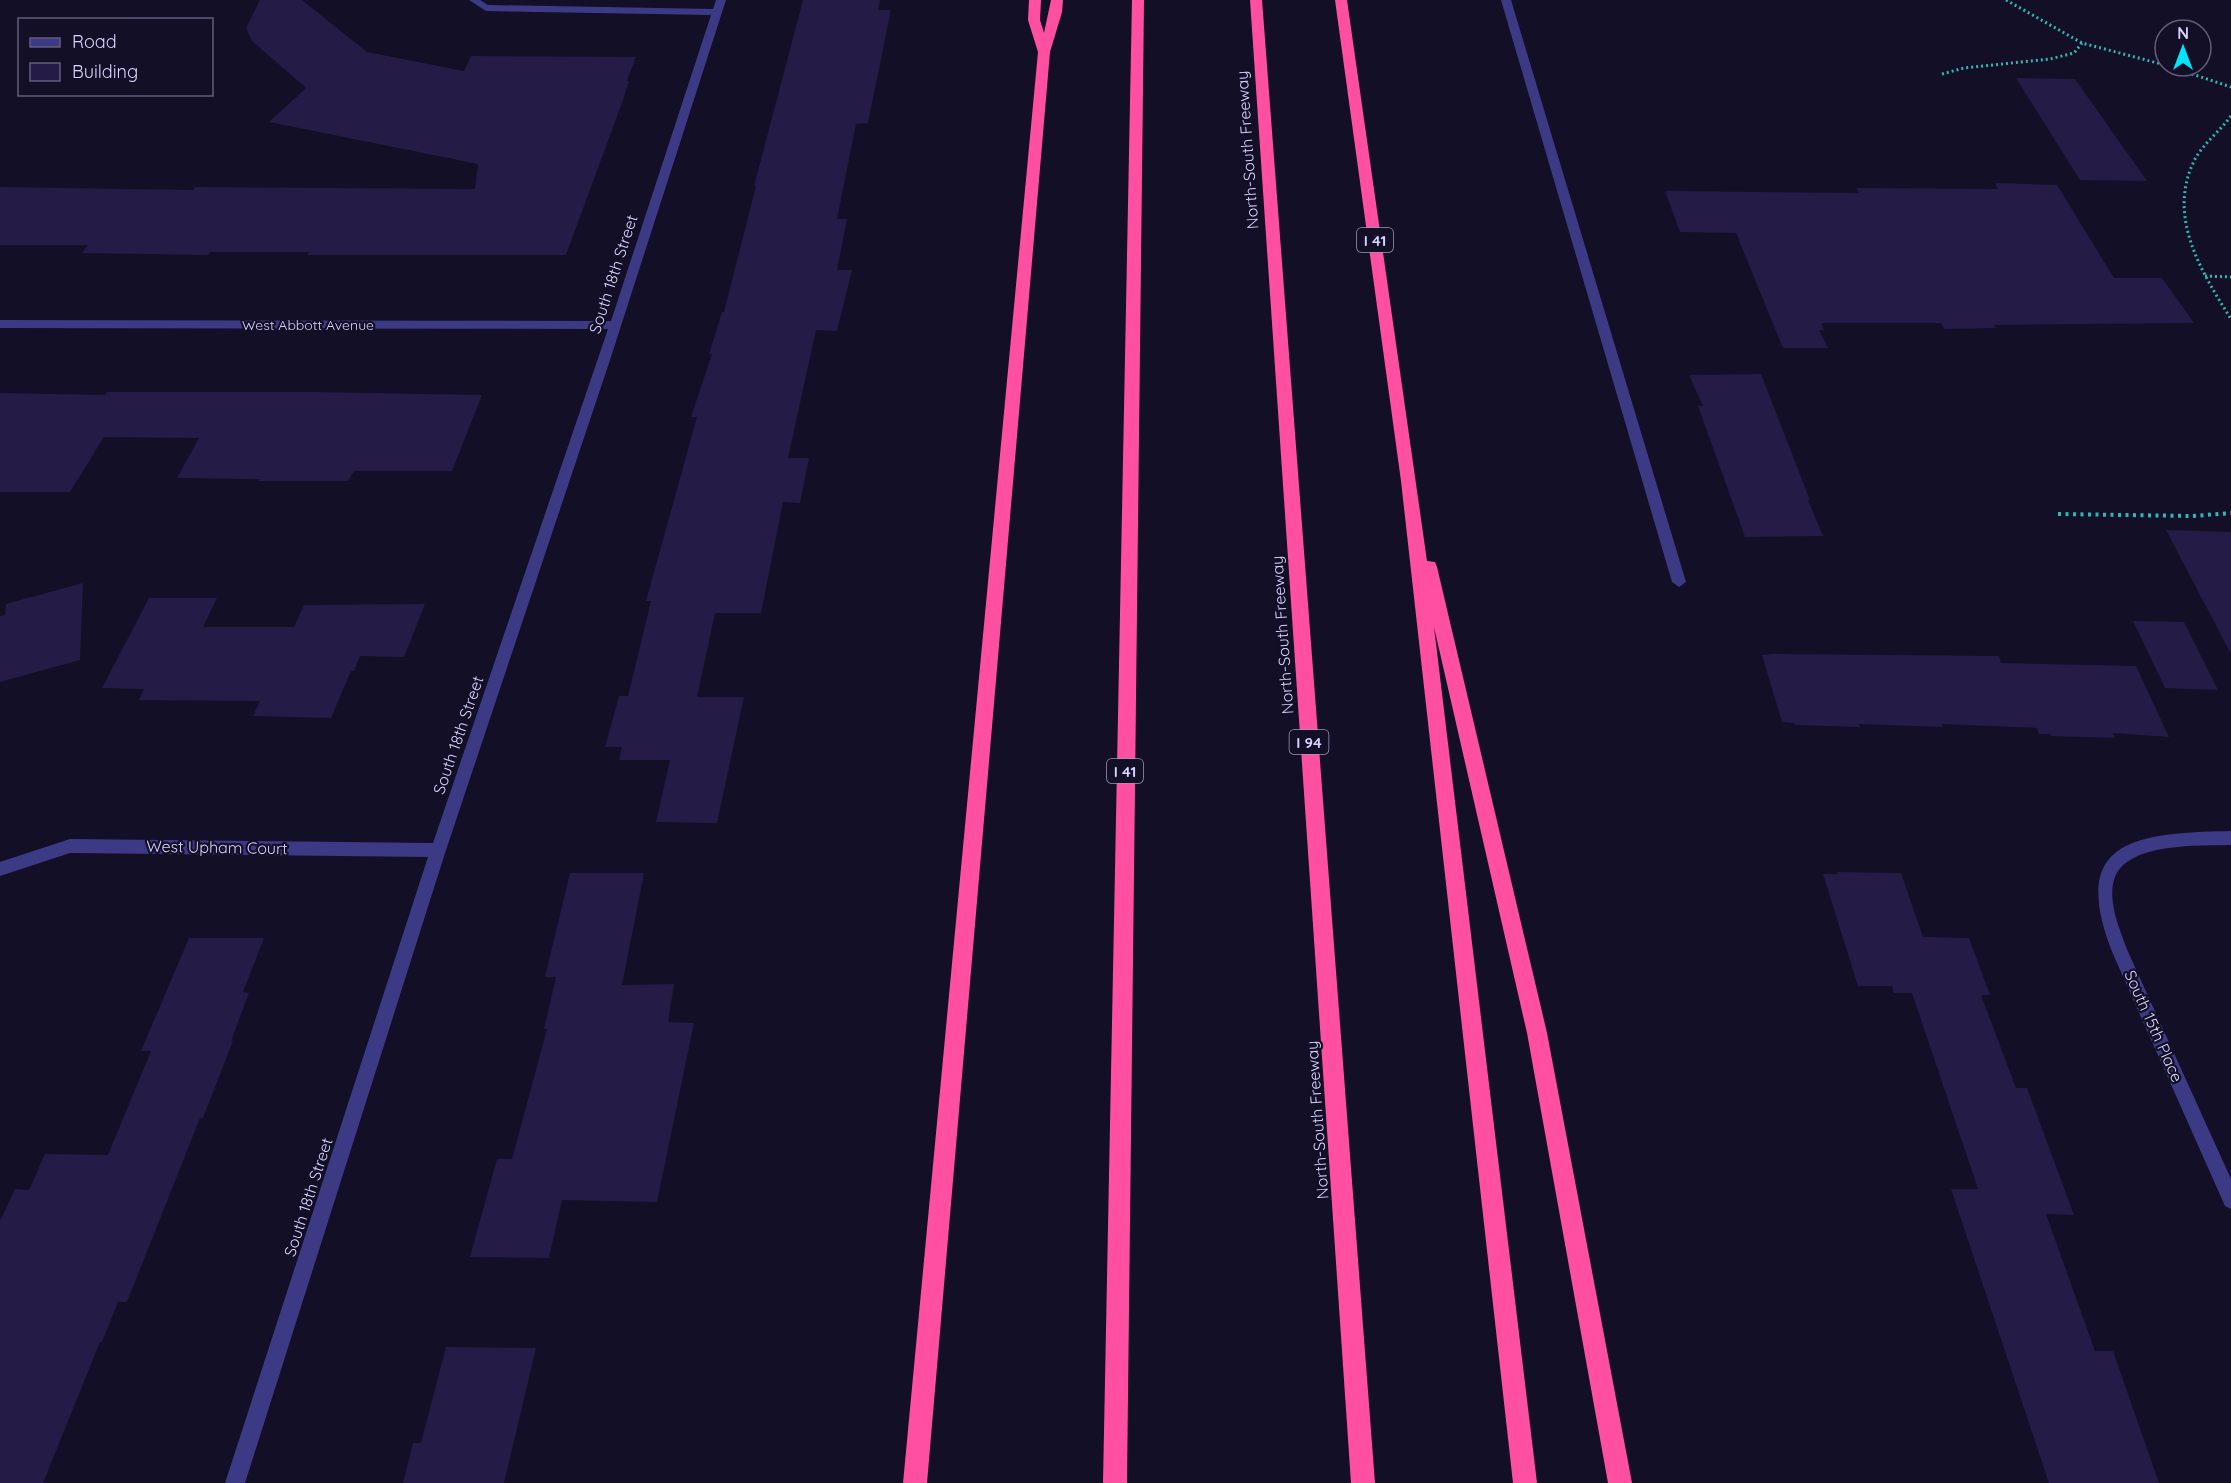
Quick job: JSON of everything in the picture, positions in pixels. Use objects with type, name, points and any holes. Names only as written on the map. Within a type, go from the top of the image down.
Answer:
[{"type":"highway","points":[[1035,0],[1034,20],[1044,52]]},
{"type":"highway","points":[[915,1483],[1044,52],[1056,12],[1057,0]]},
{"type":"highway","name":"I 41","points":[[1115,1483],[1138,0]]},
{"type":"highway","name":"North-South Freeway","points":[[1256,0],[1363,1483]]},
{"type":"highway","name":"I 41","points":[[1341,0],[1409,481],[1525,1483]]},
{"type":"highway","points":[[1409,481],[1536,1033],[1620,1483]]},
{"type":"street","points":[[474,0],[486,8],[719,6]]},
{"type":"street","points":[[1506,0],[1679,582]]},
{"type":"street","name":"South 18th Street","points":[[235,1483],[438,850],[615,325],[719,6]]},
{"type":"street","name":"West Abbott Avenue","points":[[0,324],[615,325]]},
{"type":"street","name":"South 15th Place","points":[[2231,838],[2177,841],[2144,846],[2127,852],[2109,872],[2105,892],[2109,919],[2231,1200]]},
{"type":"street","name":"West Upham Court","points":[[0,869],[70,846],[438,850]]},
{"type":"path","points":[[2006,0],[2082,43],[2153,62]]},
{"type":"path","points":[[1942,74],[1964,68],[2050,59],[2074,53],[2082,43]]},
{"type":"path","points":[[2203,78],[2231,87]]},
{"type":"path","points":[[2231,116],[2221,131],[2196,158],[2183,188],[2184,214],[2191,247],[2205,276],[2231,319]]},
{"type":"path","points":[[2205,276],[2231,277]]},
{"type":"path","points":[[2058,514],[2193,516],[2231,513]]},
{"type":"building","points":[[260,0],[302,0],[367,52],[464,71],[471,56],[636,57],[623,100],[566,255],[307,255],[309,252],[210,252],[208,255],[82,253],[88,245],[0,245],[0,187],[193,190],[195,187],[475,189],[478,164],[269,122],[306,88],[252,41],[246,28]]},
{"type":"building","points":[[803,0],[880,0],[878,10],[891,10],[868,123],[856,124],[837,219],[847,219],[837,270],[852,270],[837,331],[816,330],[788,458],[809,458],[800,503],[783,502],[761,613],[715,613],[697,697],[744,697],[717,823],[656,822],[670,760],[619,760],[622,747],[605,747],[619,696],[628,696],[651,601],[646,601],[697,417],[691,417],[712,354],[709,354],[722,312],[724,312],[756,186],[754,186]]},
{"type":"building","points":[[2016,78],[2075,79],[2147,181],[2080,180]]},
{"type":"building","points":[[1995,183],[2057,185],[2114,278],[2162,278],[2194,323],[1994,325],[1996,328],[1944,329],[1941,323],[1821,323],[1824,330],[1819,330],[1828,348],[1783,348],[1736,233],[1680,232],[1665,191],[1859,193],[1857,188],[1998,189]]},
{"type":"building","points":[[1761,374],[1823,536],[1745,537],[1698,406],[1703,406],[1689,375]]},
{"type":"building","points":[[107,392],[482,395],[452,471],[354,471],[348,481],[177,478],[199,438],[104,437],[70,492],[0,492],[0,393],[105,395]]},
{"type":"building","points":[[2166,530],[2231,532],[2231,654]]},
{"type":"building","points":[[83,583],[80,660],[0,682],[0,616],[5,615],[6,604]]},
{"type":"building","points":[[149,598],[217,598],[203,627],[294,627],[304,605],[425,604],[404,657],[360,656],[331,718],[253,716],[260,701],[139,700],[144,689],[102,688]]},
{"type":"building","points":[[2133,621],[2184,622],[2218,690],[2165,688]]},
{"type":"building","points":[[1762,655],[1999,656],[2001,663],[2136,666],[2169,737],[2113,733],[2115,738],[2051,736],[2050,734],[2039,734],[2037,728],[1942,724],[1943,727],[1859,724],[1860,727],[1795,725],[1782,722]]},
{"type":"building","points":[[1837,872],[1901,873],[1923,937],[1969,938],[1990,995],[1981,995],[2016,1088],[2027,1088],[2074,1215],[2046,1214],[2095,1351],[2113,1351],[2159,1483],[2049,1483],[1951,1189],[1978,1189],[1912,993],[1894,993],[1892,986],[1858,986],[1823,874],[1838,874]]},
{"type":"building","points":[[570,873],[644,873],[622,985],[674,984],[668,1022],[694,1023],[657,1202],[562,1200],[549,1258],[470,1257],[497,1159],[512,1159],[547,1029],[544,1029],[556,977],[545,977]]},
{"type":"building","points":[[189,938],[264,938],[243,992],[249,993],[231,1041],[233,1041],[127,1302],[118,1302],[43,1483],[0,1483],[0,1221],[15,1189],[29,1190],[45,1154],[108,1155],[151,1051],[141,1051]]},
{"type":"building","points":[[446,1347],[536,1348],[504,1483],[403,1483],[413,1443],[421,1443]]}]
